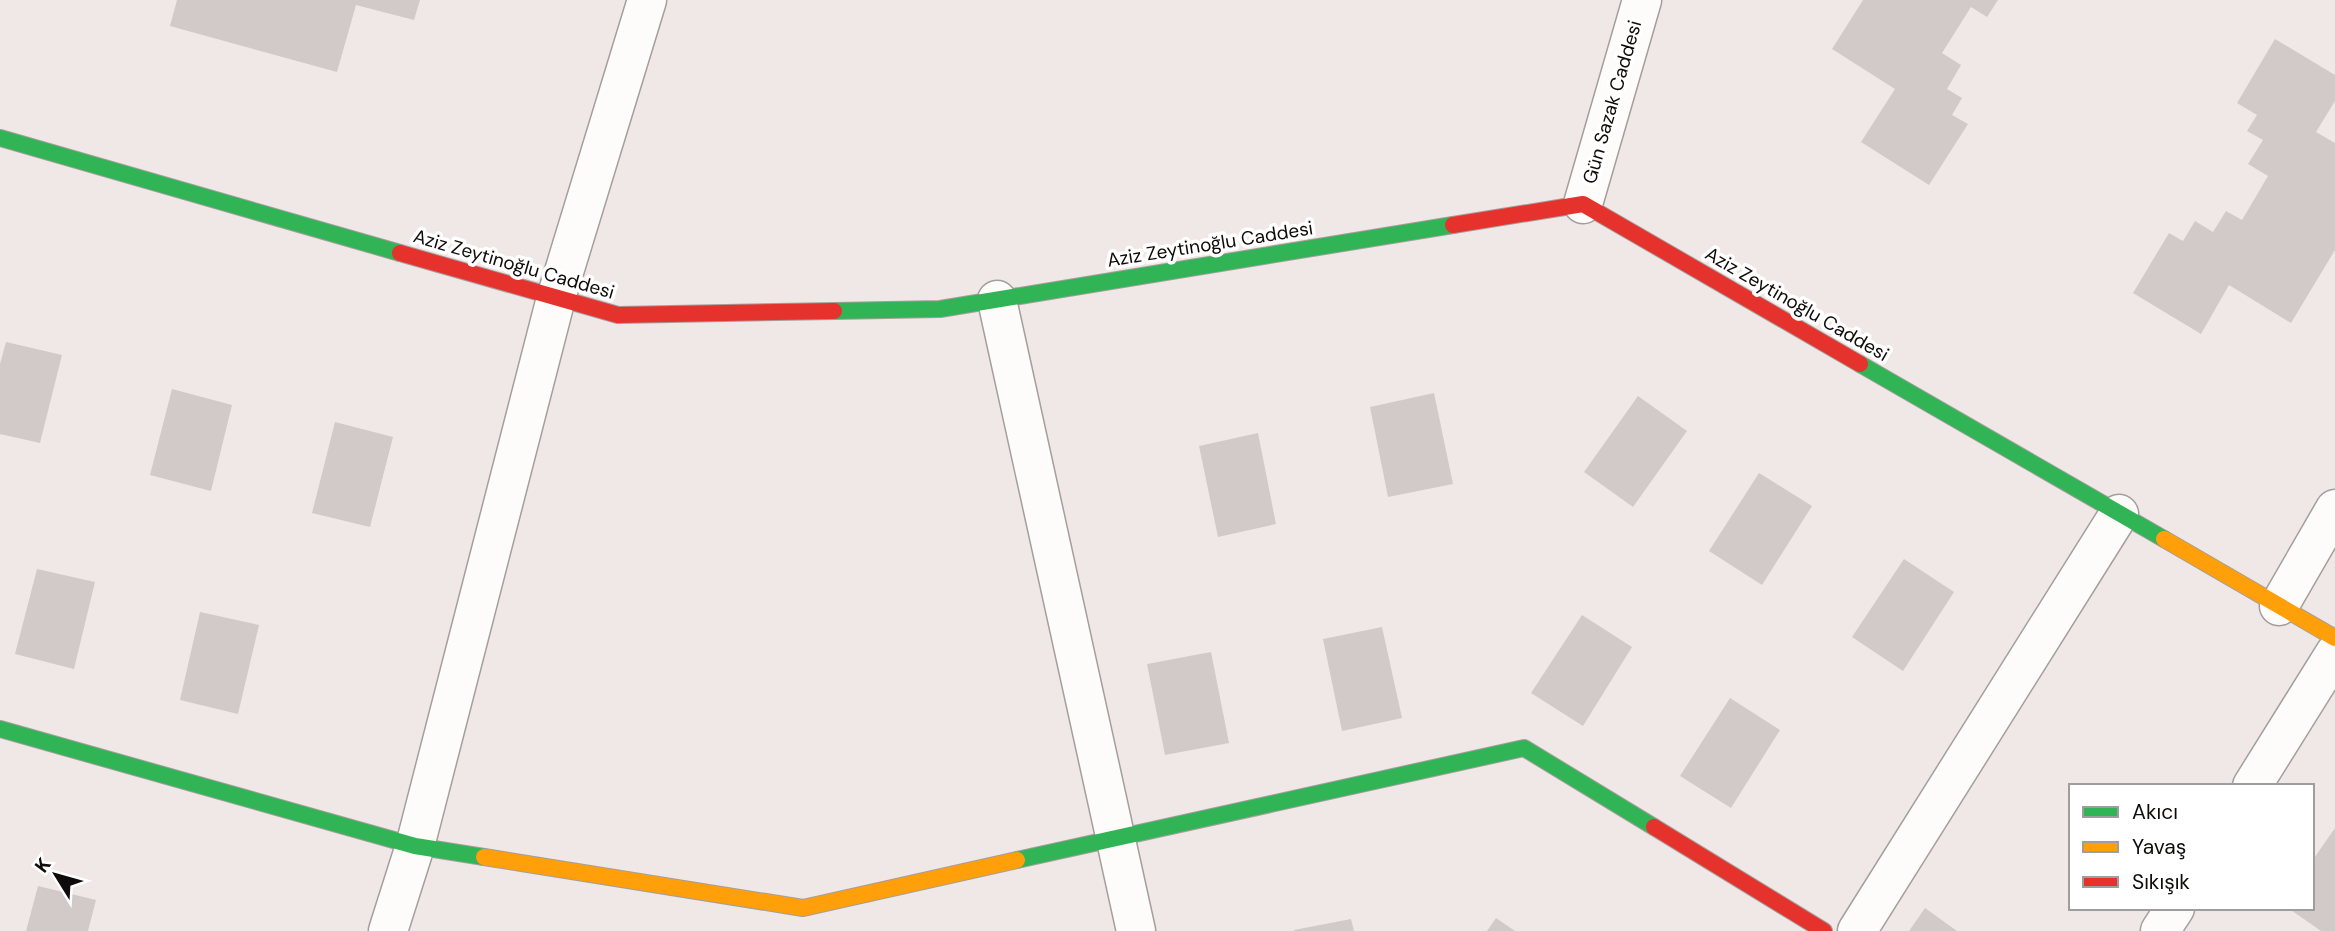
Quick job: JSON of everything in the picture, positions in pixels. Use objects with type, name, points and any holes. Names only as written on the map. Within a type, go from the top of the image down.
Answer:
[{"type":"main road","name":"Aziz Zeytinoğlu Caddesi","points":[[0,138],[618,315],[940,309],[1583,204],[2335,638]]},
{"type":"main road","points":[[0,729],[415,846],[803,908],[1524,748],[1824,931]]},
{"type":"street","points":[[388,931],[415,846],[556,298],[647,0]]},
{"type":"street","name":"Gün Sazak Caddesi","points":[[1583,204],[1642,0]]},
{"type":"street","points":[[996,300],[1136,931]]},
{"type":"street","points":[[2279,606],[2335,509]]},
{"type":"street","points":[[1857,931],[2119,514]]},
{"type":"street","points":[[2253,784],[2335,653]]},
{"type":"street","points":[[2160,931],[2174,910]]},
{"type":"building","points":[[177,0],[420,0],[414,20],[356,5],[337,72],[170,26]]},
{"type":"building","points":[[1863,0],[1998,0],[1987,17],[1971,7],[1942,53],[1961,65],[1947,89],[1962,98],[1952,115],[1968,124],[1929,185],[1861,142],[1895,89],[1832,49]]},
{"type":"building","points":[[2275,39],[2335,75],[2335,101],[2316,132],[2335,143],[2335,250],[2291,323],[2229,285],[2201,334],[2133,293],[2169,233],[2183,241],[2195,221],[2213,232],[2226,211],[2242,220],[2268,176],[2248,164],[2263,140],[2247,131],[2257,115],[2237,103]]},
{"type":"building","points":[[6,342],[62,355],[40,443],[0,434],[0,364]]},
{"type":"building","points":[[172,389],[232,405],[211,491],[150,475]]},
{"type":"building","points":[[1434,393],[1453,484],[1388,497],[1370,407]]},
{"type":"building","points":[[1638,396],[1687,431],[1633,507],[1584,472]]},
{"type":"building","points":[[335,422],[393,437],[370,527],[312,513]]},
{"type":"building","points":[[1258,433],[1276,524],[1218,537],[1199,446]]},
{"type":"building","points":[[1759,473],[1812,506],[1762,585],[1709,551]]},
{"type":"building","points":[[1904,559],[1954,592],[1903,671],[1852,637]]},
{"type":"building","points":[[37,569],[95,582],[74,669],[15,654]]},
{"type":"building","points":[[200,612],[259,625],[238,714],[180,700]]},
{"type":"building","points":[[1582,615],[1632,647],[1583,726],[1531,693]]},
{"type":"building","points":[[1382,627],[1402,718],[1342,731],[1323,639]]},
{"type":"building","points":[[1211,652],[1229,743],[1165,755],[1147,664]]},
{"type":"building","points":[[1730,698],[1780,730],[1731,808],[1680,776]]},
{"type":"building","points":[[2335,828],[2335,931],[2321,931],[2291,910],[2314,910],[2314,858]]},
{"type":"building","points":[[38,886],[96,900],[88,931],[26,931]]},
{"type":"building","points":[[1925,908],[1957,931],[1909,931]]},
{"type":"building","points":[[1496,918],[1515,931],[1487,931]]},
{"type":"building","points":[[1351,919],[1354,931],[1294,931],[1294,930]]},
{"type":"traffic: fast","points":[[0,138],[400,253]]},
{"type":"traffic: fast","points":[[834,311],[940,309],[1453,225]]},
{"type":"traffic: fast","points":[[1860,364],[2164,539]]},
{"type":"traffic: fast","points":[[0,729],[415,846],[484,857]]},
{"type":"traffic: fast","points":[[1017,860],[1524,748],[1654,827]]},
{"type":"traffic: slow","points":[[2164,539],[2335,638]]},
{"type":"traffic: slow","points":[[484,857],[803,908],[1017,860]]},
{"type":"traffic: jam","points":[[1453,225],[1583,204],[1860,364]]},
{"type":"traffic: jam","points":[[400,253],[618,315],[834,311]]},
{"type":"traffic: jam","points":[[1654,827],[1824,931]]}]
